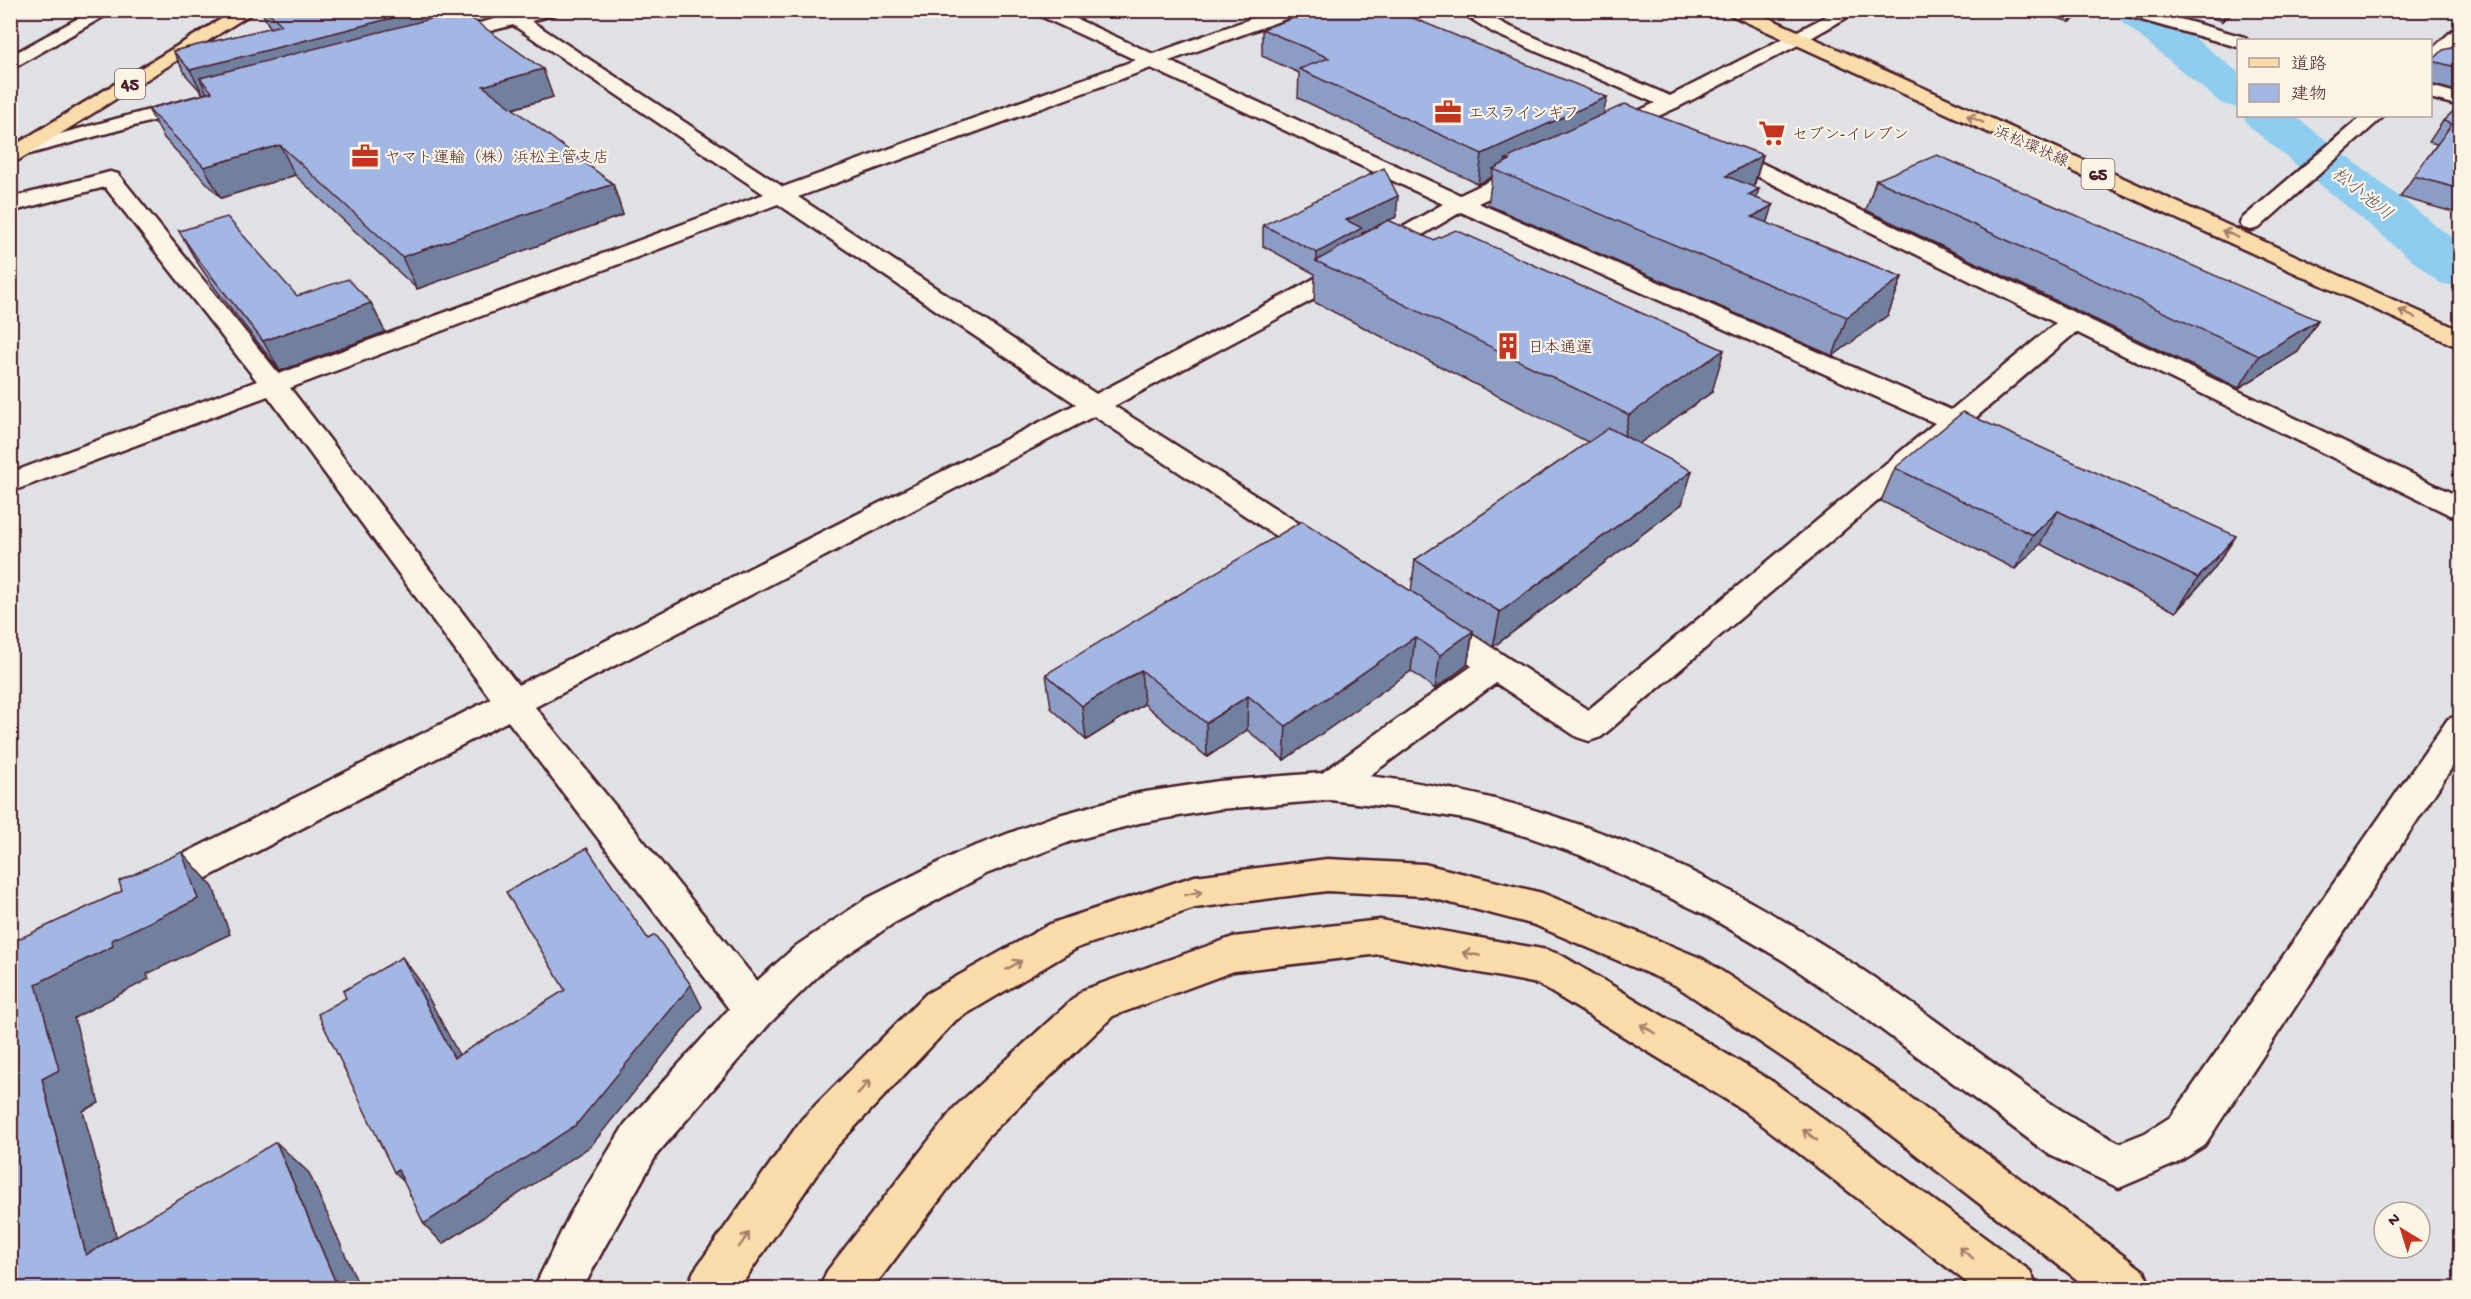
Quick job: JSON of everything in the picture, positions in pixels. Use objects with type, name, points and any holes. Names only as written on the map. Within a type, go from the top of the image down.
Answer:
[{"type":"main road","name":"45","points":[[16,153],[249,10]]},
{"type":"main road","name":"浜松環状線","points":[[1735,10],[2460,339]]},
{"type":"main road","name":"浜松環状線","points":[[1779,10],[2293,241]]},
{"type":"main road","points":[[711,1288],[818,1134],[941,1007],[1064,936],[1195,892],[1327,874],[1424,879],[1542,910],[1689,972],[1861,1086],[2127,1288]]},
{"type":"main road","points":[[843,1288],[970,1122],[1098,1003],[1233,954],[1380,937],[1547,968],[1758,1095],[2013,1288]]},
{"type":"street","points":[[10,64],[107,10]]},
{"type":"street","points":[[424,44],[550,10]]},
{"type":"street","points":[[1042,10],[1460,203],[1955,422]]},
{"type":"street","points":[[10,483],[778,196],[1293,10]]},
{"type":"street","points":[[1465,10],[1662,115]]},
{"type":"street","points":[[1584,145],[1662,115],[1852,10]]},
{"type":"street","points":[[2126,10],[2237,41]]},
{"type":"street","points":[[516,20],[778,196],[1342,565]]},
{"type":"street","points":[[2432,61],[2460,33]]},
{"type":"street","points":[[2432,93],[2460,100]]},
{"type":"street","points":[[16,153],[216,98]]},
{"type":"street","points":[[2252,223],[2373,117]]},
{"type":"street","points":[[1700,141],[2075,320],[2460,508]]},
{"type":"street","points":[[125,901],[1095,405],[1305,294],[1460,203],[1553,159]]},
{"type":"street","points":[[10,205],[110,179],[273,384],[513,703],[755,1010]]},
{"type":"street","points":[[1410,609],[1589,728],[2075,320]]},
{"type":"street","points":[[1330,786],[1496,666]]},
{"type":"street","points":[[558,1288],[587,1231],[641,1139],[755,1010],[810,958],[880,911],[973,862],[1065,828],[1139,808],[1219,795],[1330,786],[1399,794],[1470,806],[1533,823],[1593,844],[1710,898],[1798,950],[1863,993],[2066,1140],[2119,1166],[2161,1148],[2188,1131],[2334,918],[2460,728]]},
{"type":"building","points":[[266,10],[423,10],[190,70],[173,51],[282,25]]},
{"type":"building","name":"エスラインギフ","points":[[1317,10],[1393,10],[1607,97],[1482,154],[1299,69],[1329,58],[1262,29]]},
{"type":"building","name":"ヤマト運輸（株）浜松主管支店","points":[[461,11],[543,69],[483,86],[613,184],[402,257],[280,145],[204,167],[148,109],[212,92],[200,78]]},
{"type":"building","points":[[2460,37],[2460,68],[2432,61],[2443,50],[2451,48]]},
{"type":"building","points":[[1625,104],[1763,155],[1726,176],[1759,189],[1748,195],[1773,205],[1752,217],[1902,277],[1847,317],[1493,169],[1510,160],[1506,159]]},
{"type":"building","points":[[2460,105],[2460,189],[2414,176],[2452,124],[2443,121]]},
{"type":"building","points":[[1937,155],[2318,320],[2259,356],[1876,180]]},
{"type":"building","points":[[1384,168],[1398,196],[1346,220],[1362,228],[1317,253],[1263,225]]},
{"type":"building","points":[[227,217],[297,296],[348,279],[371,303],[263,341],[197,258],[179,231]]},
{"type":"building","points":[[1388,220],[1433,240],[1456,230],[1724,350],[1629,415],[1316,261]]},
{"type":"building","points":[[1963,412],[2236,536],[2198,578],[2058,511],[2033,535],[1895,468]]},
{"type":"building","points":[[1609,428],[1692,471],[1500,612],[1415,560]]},
{"type":"building","points":[[1302,521],[1473,631],[1440,655],[1415,637],[1286,726],[1248,696],[1206,723],[1141,670],[1082,706],[1046,674]]},
{"type":"building","points":[[587,848],[648,939],[655,935],[691,985],[576,1125],[424,1224],[398,1170],[394,1172],[318,1014],[346,998],[343,991],[402,957],[454,1058],[565,990],[506,892]]},
{"type":"building","points":[[182,852],[198,899],[112,940],[113,946],[36,984],[59,1070],[42,1079],[86,1255],[276,1142],[338,1288],[10,1288],[10,943],[122,891],[119,881]]},
{"type":"waterway","name":"松小池川","points":[[2133,10],[2237,93]]},
{"type":"waterway","name":"松小池川","points":[[2267,117],[2460,271]]},
{"type":"place","name":"エスラインギフ","points":[[1448,112]]},
{"type":"place","name":"セブン-イレブン","points":[[1772,133]]},
{"type":"place","name":"ヤマト運輸（株）浜松主管支店","points":[[365,156]]},
{"type":"place","name":"日本通運","points":[[1508,346]]}]
